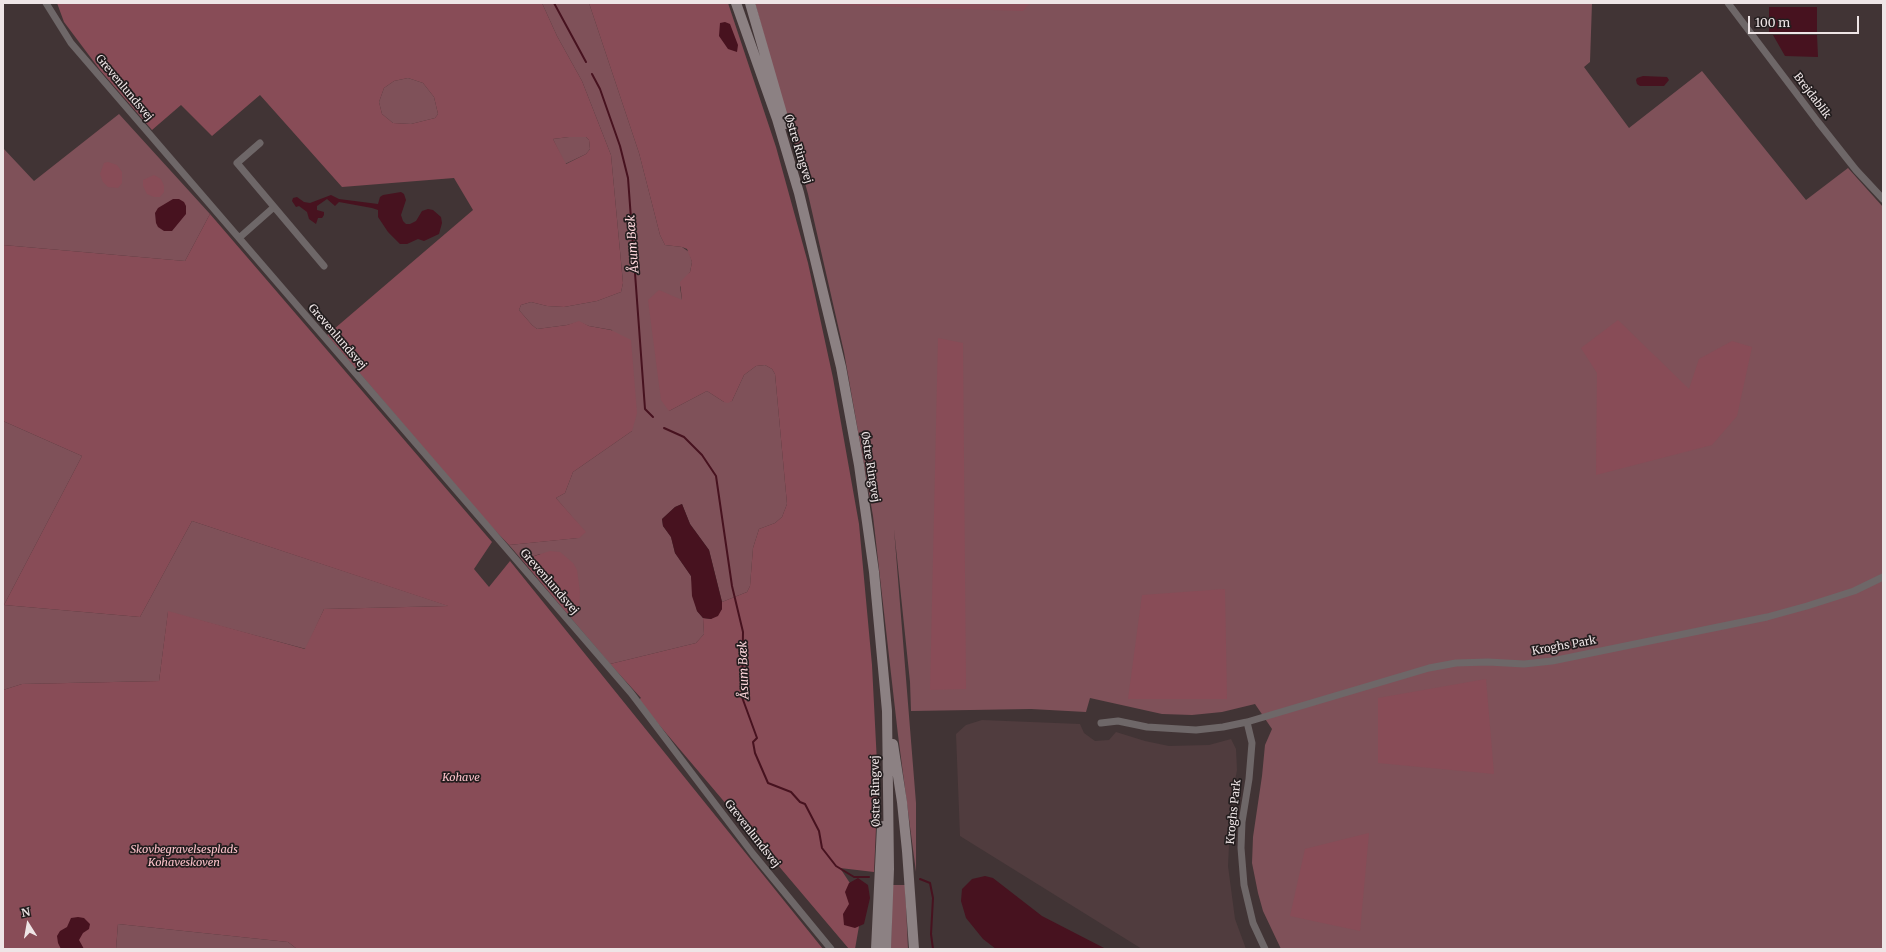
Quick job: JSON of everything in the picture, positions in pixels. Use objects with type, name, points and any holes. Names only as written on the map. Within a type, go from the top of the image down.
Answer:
[{"type":"main road","name":"Østre Ringvej","points":[[736,3],[777,119],[799,193],[839,359],[859,465],[874,572],[887,711],[889,869],[886,949]]},
{"type":"main road","points":[[750,3],[765,51],[785,126],[799,193]]},
{"type":"main road","points":[[887,711],[902,802],[914,949]]},
{"type":"main road","points":[[876,949],[883,818],[888,788]]},
{"type":"street","name":"Grevenlundsvej","points":[[46,3],[71,43],[631,694],[753,854],[831,949]]},
{"type":"street","name":"Brejdablik","points":[[1728,3],[1818,122],[1856,170],[1883,199]]},
{"type":"street","points":[[260,143],[237,163],[324,266]]},
{"type":"street","points":[[238,238],[274,207]]},
{"type":"street","name":"Kroghs Park","points":[[1101,723],[1118,721],[1147,727],[1196,730],[1247,722],[1429,668],[1456,663],[1488,662],[1524,664],[1552,661],[1767,617],[1854,591],[1883,577]]},
{"type":"street","name":"Kroghs Park","points":[[1247,722],[1252,743],[1249,779],[1242,822],[1241,848],[1243,877],[1254,923],[1266,949]]},
{"type":"shaded area","points":[[542,3],[589,3],[639,153],[660,235],[665,245],[682,247],[689,252],[692,262],[690,272],[680,287],[682,300],[669,411],[707,391],[724,402],[732,401],[744,375],[756,366],[765,365],[772,369],[775,374],[787,504],[782,517],[775,523],[759,529],[753,548],[750,586],[747,592],[722,602],[709,550],[690,524],[682,504],[675,507],[662,519],[663,526],[671,537],[675,553],[691,576],[697,611],[703,618],[704,634],[696,643],[610,664],[570,617],[579,609],[540,554],[522,560],[509,545],[578,538],[585,532],[556,498],[565,493],[573,472],[632,431],[612,330],[589,326],[579,322],[537,329],[519,310],[521,305],[531,302],[547,306],[564,307],[597,301],[621,292],[623,283],[611,155],[582,81],[557,36]]},
{"type":"shaded area","points":[[755,3],[1592,3],[1590,62],[1584,67],[1629,128],[1702,71],[1806,200],[1848,168],[1883,207],[1883,949],[1281,949],[1263,911],[1252,863],[1253,837],[1265,745],[1272,729],[1255,704],[1222,712],[1192,715],[1162,714],[1090,698],[1086,712],[1031,709],[911,711],[910,682],[894,529],[916,803],[916,872],[898,735],[873,516],[844,352],[808,194]]},
{"type":"shaded area","points":[[1769,7],[1817,7],[1817,33],[1769,32]]},
{"type":"shaded area","points":[[725,22],[730,24],[738,45],[737,52],[728,49],[719,36],[720,23]]},
{"type":"shaded area","points":[[1773,35],[1817,35],[1818,57],[1785,56]]},
{"type":"shaded area","points":[[1643,76],[1667,77],[1669,80],[1664,86],[1640,86],[1637,84],[1636,80],[1637,78]]},
{"type":"shaded area","points":[[408,78],[423,83],[434,97],[438,114],[435,118],[411,124],[393,123],[382,114],[379,102],[384,88],[394,81]]},
{"type":"shaded area","points":[[119,114],[210,214],[185,261],[3,245],[3,148],[34,181]]},
{"type":"shaded area","points":[[586,137],[589,140],[590,149],[586,154],[565,164],[553,139]]},
{"type":"shaded area","points":[[401,192],[404,194],[406,200],[401,215],[403,221],[406,224],[410,224],[416,221],[422,211],[428,209],[433,210],[441,217],[442,223],[439,234],[424,241],[418,239],[407,244],[400,244],[388,232],[378,217],[378,210],[339,202],[335,206],[327,199],[317,206],[317,210],[324,212],[324,215],[322,218],[318,218],[316,224],[309,219],[307,212],[299,206],[296,207],[292,201],[293,198],[297,197],[304,202],[310,203],[331,195],[339,199],[378,204],[380,197],[383,195]]},
{"type":"shaded area","points":[[173,199],[179,199],[184,202],[186,206],[186,214],[172,231],[164,231],[158,227],[156,223],[155,213],[158,208]]},
{"type":"shaded area","points":[[3,421],[82,456],[4,605],[140,617],[192,521],[449,606],[324,609],[306,649],[168,612],[159,681],[22,684],[3,690]]},
{"type":"shaded area","points":[[682,504],[690,524],[709,550],[722,602],[722,609],[718,616],[711,619],[703,618],[697,611],[692,596],[691,576],[675,553],[671,537],[663,526],[662,519],[675,507]]},
{"type":"shaded area","points":[[982,720],[1080,724],[1084,733],[1095,741],[1109,740],[1116,732],[1145,741],[1169,746],[1209,745],[1231,739],[1236,749],[1237,770],[1231,803],[1228,866],[1235,919],[1246,949],[1142,949],[960,836],[956,734],[966,725]]},
{"type":"shaded area","points":[[985,876],[993,878],[1042,916],[1106,949],[996,949],[983,939],[966,918],[961,901],[962,889],[972,879]]},
{"type":"shaded area","points":[[858,878],[868,885],[870,898],[864,924],[855,928],[844,925],[843,914],[849,904],[845,892],[849,883]]},
{"type":"shaded area","points":[[892,885],[905,885],[908,949],[891,949]]},
{"type":"shaded area","points":[[71,918],[84,918],[90,924],[89,929],[83,933],[79,940],[84,949],[61,949],[57,936],[60,931],[67,927]]},
{"type":"shaded area","points":[[118,924],[288,942],[297,949],[116,949]]},
{"type":"green space","points":[[57,3],[542,3],[557,36],[582,81],[611,155],[623,283],[621,292],[597,301],[564,307],[547,306],[531,302],[521,305],[519,310],[537,329],[567,325],[579,321],[589,326],[611,330],[631,340],[637,413],[632,431],[573,472],[565,493],[556,498],[586,532],[579,538],[509,545],[485,520],[327,335],[473,210],[454,178],[342,187],[260,95],[212,136],[181,105],[152,130],[100,70],[64,22]],"holes":[[[408,78],[423,83],[434,97],[438,114],[435,118],[411,124],[393,123],[382,114],[379,102],[384,88],[394,81]],[[586,137],[589,140],[590,149],[586,154],[566,164],[553,139]]]},
{"type":"green space","points":[[589,3],[728,3],[776,147],[808,263],[833,378],[859,524],[872,665],[878,783],[874,872],[840,868],[863,903],[855,949],[849,949],[638,700],[641,698],[610,664],[696,643],[704,634],[703,618],[711,619],[722,609],[722,602],[747,592],[750,586],[753,548],[759,529],[775,523],[782,517],[787,504],[775,374],[772,369],[765,365],[756,366],[744,375],[732,401],[728,403],[707,391],[669,411],[661,400],[648,300],[659,290],[682,300],[680,282],[690,272],[692,262],[687,249],[665,245],[660,235],[639,153]]},
{"type":"green space","points":[[782,3],[1030,3],[1023,11]]},
{"type":"green space","points":[[108,162],[117,165],[122,172],[122,183],[118,188],[108,187],[103,182],[100,174],[104,163]]},
{"type":"green space","points":[[154,175],[161,179],[164,186],[164,192],[160,197],[154,197],[147,194],[143,186],[143,180]]},
{"type":"green space","name":"Kohave","points":[[210,214],[492,542],[474,569],[489,587],[510,561],[823,949],[297,949],[288,942],[118,924],[116,949],[3,949],[3,690],[22,684],[159,681],[168,611],[305,649],[324,609],[448,606],[192,521],[140,617],[4,605],[82,456],[3,421],[3,245],[185,261]]},
{"type":"green space","points":[[1618,320],[1689,389],[1699,359],[1732,341],[1752,347],[1737,416],[1712,445],[1596,475],[1597,373],[1581,348]]},
{"type":"green space","points":[[938,338],[963,343],[966,689],[930,690]]},
{"type":"green space","points":[[550,551],[560,552],[573,563],[577,570],[580,592],[579,609],[570,617],[522,560]]},
{"type":"green space","points":[[1225,589],[1227,699],[1128,699],[1142,595]]},
{"type":"green space","points":[[1486,679],[1494,774],[1378,763],[1378,698]]},
{"type":"green space","points":[[1369,833],[1360,931],[1290,916],[1305,849]]},
{"type":"waterway","name":"Åsum Bæk","points":[[554,3],[586,62]]},
{"type":"waterway","name":"Åsum Bæk","points":[[592,74],[600,89],[620,146],[628,178],[645,409],[653,417]]},
{"type":"waterway","name":"Åsum Bæk","points":[[664,428],[684,437],[702,455],[716,476],[732,586],[743,632],[742,697],[757,738],[753,742],[755,753],[768,783],[791,792],[800,802],[805,804],[819,831],[822,848],[836,866],[854,877],[869,877]]},
{"type":"waterway","name":"Åsum Bæk","points":[[920,879],[930,883],[933,898],[931,934],[933,949]]},
{"type":"park label","name":"Skovbegravelsesplads Kohaveskoven","points":[[184,856]]}]
